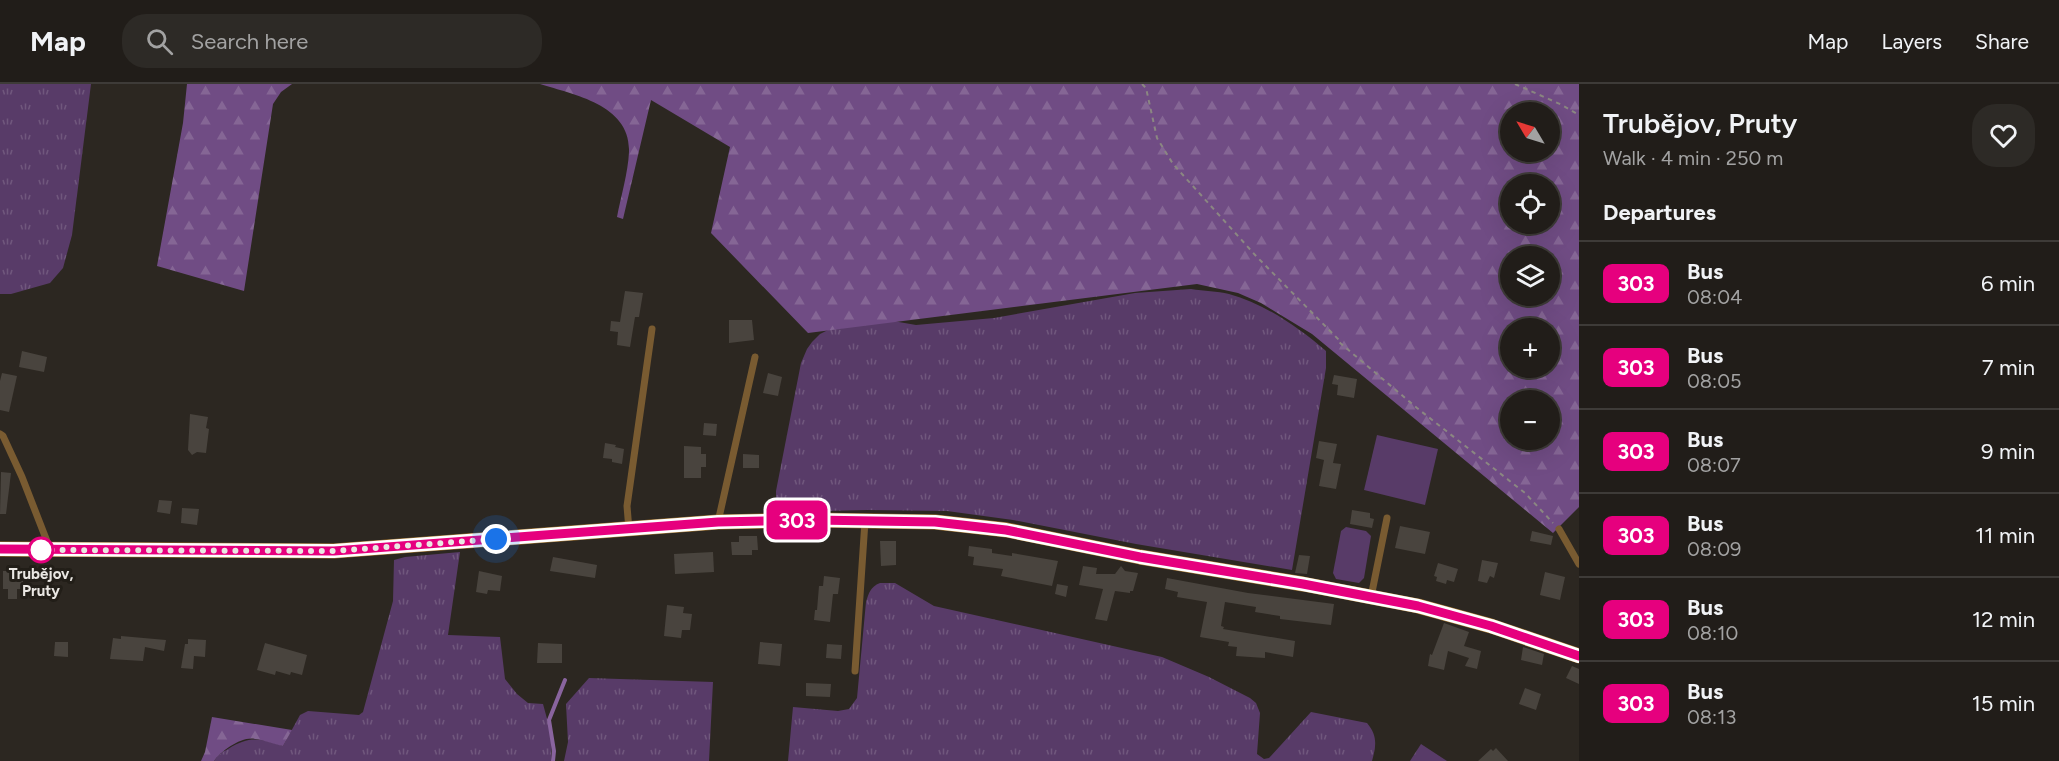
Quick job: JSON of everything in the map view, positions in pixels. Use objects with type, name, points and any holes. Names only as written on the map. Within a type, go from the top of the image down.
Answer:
[{"type":"street","points":[[0,549],[334,551],[718,522],[935,522],[1006,530],[1140,557],[1418,606],[1491,626],[1579,656]]},
{"type":"lane","points":[[629,530],[627,506],[652,329]]},
{"type":"lane","points":[[718,522],[755,357]]},
{"type":"lane","points":[[0,434],[22,477],[51,550]]},
{"type":"lane","points":[[1371,597],[1387,518]]},
{"type":"lane","points":[[855,671],[865,521]]},
{"type":"lane","points":[[1559,529],[1579,564]]},
{"type":"path","points":[[1142,84],[1146,88],[1157,138],[1173,164],[1256,256],[1339,342],[1417,408],[1526,493],[1559,529]]},
{"type":"path","points":[[1515,84],[1563,105],[1579,115]]},
{"type":"green space","points":[[0,84],[91,84],[72,235],[63,268],[50,283],[11,294],[0,294]]},
{"type":"green space","points":[[187,84],[292,84],[281,92],[273,104],[244,291],[157,266],[183,123]]},
{"type":"green space","points":[[540,84],[1579,84],[1579,507],[1553,533],[1312,334],[1261,303],[1238,293],[1197,284],[808,333],[711,233],[730,147],[651,100],[623,219],[617,217],[629,152],[627,136],[621,123],[611,113],[584,98]]},
{"type":"green space","points":[[1191,289],[1220,292],[1242,298],[1292,325],[1326,351],[1326,368],[1292,570],[1136,544],[1013,520],[947,511],[782,512],[776,510],[776,491],[801,363],[807,349],[820,334],[828,330],[893,321],[916,325],[994,318],[1135,293]]},
{"type":"green space","points":[[1377,435],[1438,449],[1425,505],[1364,490]]},
{"type":"green space","points":[[1346,527],[1366,531],[1371,536],[1364,578],[1359,583],[1336,579],[1333,573],[1341,531]]},
{"type":"green space","points":[[460,552],[448,635],[500,637],[505,679],[528,703],[543,704],[552,737],[551,761],[214,761],[224,751],[249,740],[261,740],[283,746],[300,715],[308,711],[359,715],[363,712],[393,601],[394,560]]},
{"type":"green space","points":[[880,583],[895,583],[934,606],[1162,657],[1209,677],[1256,703],[1260,713],[1257,754],[1264,759],[1269,758],[1311,712],[1367,723],[1373,732],[1375,741],[1372,761],[788,761],[793,707],[838,711],[849,709],[857,698],[866,602],[872,588]]},
{"type":"green space","points":[[589,678],[713,682],[709,761],[564,761],[568,742],[566,704]]},
{"type":"green space","points":[[212,717],[292,730],[283,746],[262,740],[244,740],[232,745],[214,761],[201,761]]},
{"type":"green space","points":[[1421,744],[1447,761],[1410,761]]},
{"type":"building","points":[[625,291],[643,293],[639,317],[635,317],[630,347],[617,345],[618,332],[610,331],[611,321],[620,322]]},
{"type":"building","points":[[729,320],[752,320],[754,340],[729,343]]},
{"type":"building","points":[[22,351],[47,357],[44,372],[19,367]]},
{"type":"building","points":[[2,373],[17,376],[9,412],[0,410]]},
{"type":"building","points":[[768,373],[782,377],[778,396],[763,393]]},
{"type":"building","points":[[1334,375],[1357,379],[1354,398],[1337,395],[1338,385],[1332,384]]},
{"type":"building","points":[[190,414],[208,417],[206,453],[197,452],[192,455],[188,450]]},
{"type":"building","points":[[704,423],[717,424],[716,436],[703,435]]},
{"type":"building","points":[[1319,441],[1337,444],[1333,463],[1341,464],[1336,489],[1319,486],[1324,460],[1316,458]]},
{"type":"building","points":[[605,443],[624,449],[622,464],[603,458]]},
{"type":"building","points":[[684,446],[701,447],[701,454],[706,454],[706,467],[701,467],[701,478],[684,478]]},
{"type":"building","points":[[743,454],[759,455],[759,468],[743,468]]},
{"type":"building","points":[[1,472],[11,473],[6,514],[0,514]]},
{"type":"building","points":[[159,500],[172,501],[170,514],[157,512]]},
{"type":"building","points":[[182,508],[199,509],[197,525],[181,523]]},
{"type":"building","points":[[1352,510],[1370,513],[1370,518],[1374,519],[1372,528],[1350,524]]},
{"type":"building","points":[[1400,526],[1430,532],[1425,554],[1395,548]]},
{"type":"building","points":[[1532,531],[1553,536],[1551,545],[1530,541]]},
{"type":"building","points":[[739,536],[757,536],[758,550],[752,550],[752,555],[732,555],[731,542],[739,542]]},
{"type":"building","points":[[880,541],[896,541],[896,565],[881,566]]},
{"type":"building","points":[[969,546],[992,549],[992,553],[1012,556],[1012,553],[1058,561],[1052,586],[1001,576],[1003,569],[973,565],[974,557],[968,556]]},
{"type":"building","points":[[713,552],[714,572],[675,574],[674,554]]},
{"type":"building","points":[[1299,555],[1310,556],[1307,574],[1295,573]]},
{"type":"building","points":[[553,557],[597,565],[595,578],[550,571]]},
{"type":"building","points":[[1482,560],[1498,563],[1494,578],[1490,576],[1487,583],[1478,581]]},
{"type":"building","points":[[1438,563],[1458,569],[1454,582],[1447,580],[1446,584],[1436,581],[1437,577],[1434,576]]},
{"type":"building","points":[[1083,566],[1097,568],[1096,574],[1115,574],[1121,566],[1125,571],[1138,573],[1133,591],[1130,593],[1115,591],[1107,621],[1095,619],[1103,589],[1079,585]]},
{"type":"building","points":[[3,571],[15,571],[15,575],[23,575],[23,589],[17,589],[17,599],[8,599],[8,589],[3,589]]},
{"type":"building","points":[[479,571],[502,576],[500,591],[488,590],[487,594],[476,592]]},
{"type":"building","points":[[1545,572],[1565,577],[1560,600],[1540,595]]},
{"type":"building","points":[[824,576],[840,578],[838,594],[833,594],[830,622],[814,620],[819,586],[823,586]]},
{"type":"building","points":[[1167,578],[1248,593],[1334,604],[1331,625],[1280,619],[1280,616],[1255,612],[1256,607],[1225,602],[1221,626],[1224,627],[1223,629],[1295,641],[1293,657],[1265,652],[1265,658],[1236,656],[1237,647],[1228,646],[1229,642],[1200,637],[1207,602],[1177,597],[1178,592],[1165,589]]},
{"type":"building","points":[[1057,584],[1068,586],[1066,597],[1055,594]]},
{"type":"building","points":[[667,605],[684,607],[683,613],[692,614],[690,630],[682,630],[681,638],[664,636]]},
{"type":"building","points":[[1444,623],[1469,632],[1464,646],[1481,651],[1477,669],[1465,666],[1469,658],[1448,651],[1444,670],[1428,666],[1430,654],[1432,655]]},
{"type":"building","points":[[121,636],[166,640],[164,651],[145,647],[143,661],[110,659],[113,638],[121,639]]},
{"type":"building","points":[[188,639],[206,640],[205,657],[194,656],[193,669],[181,668]]},
{"type":"building","points":[[55,642],[68,642],[68,657],[54,656]]},
{"type":"building","points":[[760,642],[782,644],[780,666],[758,664]]},
{"type":"building","points":[[265,643],[307,655],[302,675],[291,672],[290,675],[276,671],[275,675],[257,670]]},
{"type":"building","points":[[538,643],[562,644],[562,663],[537,663]]},
{"type":"building","points":[[827,644],[842,645],[841,659],[826,658]]},
{"type":"building","points":[[1523,647],[1544,654],[1542,665],[1521,660]]},
{"type":"building","points":[[1572,666],[1579,669],[1579,684],[1566,678]]},
{"type":"building","points":[[806,683],[831,684],[830,697],[806,696]]},
{"type":"building","points":[[1525,688],[1541,694],[1536,710],[1519,704]]},
{"type":"building","points":[[1496,748],[1508,761],[1478,761],[1491,749],[1493,751]]},
{"type":"waterway","points":[[553,761],[554,751],[549,720],[565,680]]},
{"type":"bus line","name":"303","points":[[0,549],[334,551],[718,522],[814,520],[935,522],[1006,530],[1140,557],[1418,606],[1491,626],[1579,656]]},
{"type":"place","name":"Trubějov, Pruty","points":[[41,550]]},
{"type":"route","points":[[41,550],[334,551],[496,539]]}]
